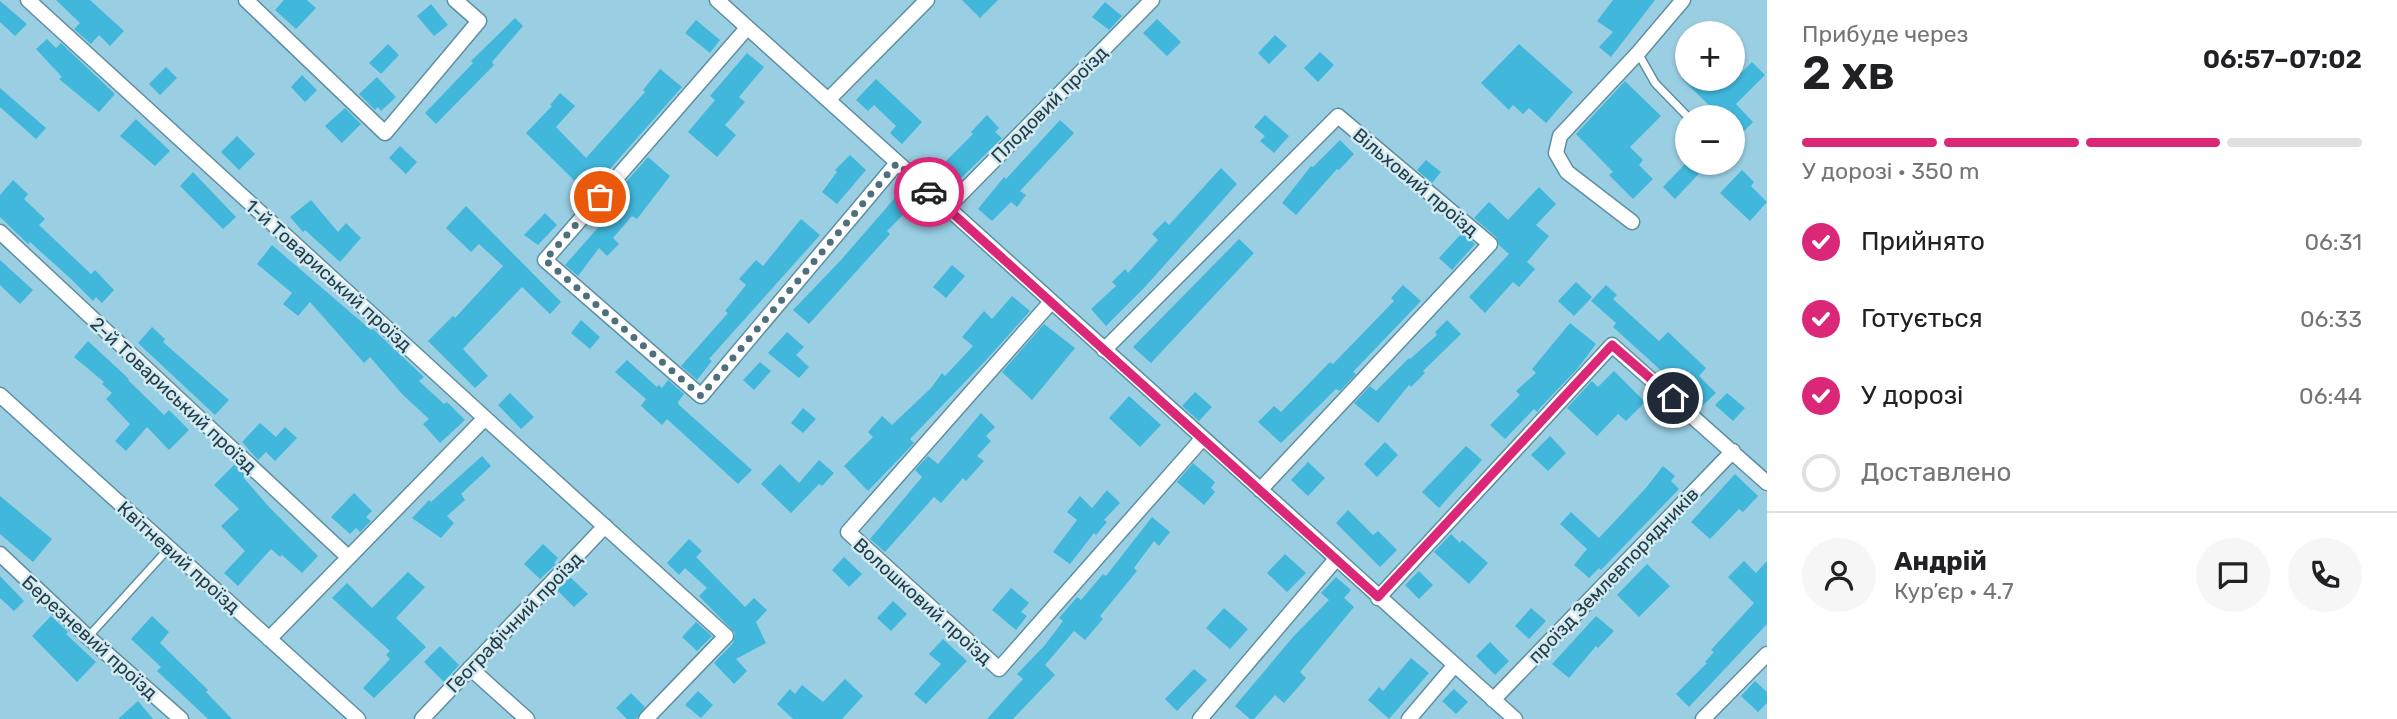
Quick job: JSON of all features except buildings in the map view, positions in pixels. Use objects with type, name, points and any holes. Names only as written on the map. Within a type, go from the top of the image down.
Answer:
[{"type":"street","name":"1-й Товариський проїзд","points":[[27,0],[485,418]]},
{"type":"street","points":[[246,0],[386,134],[479,21],[455,0]]},
{"type":"street","points":[[717,0],[1515,719]]},
{"type":"street","points":[[828,100],[927,0]]},
{"type":"street","name":"Плодовий проїзд","points":[[947,208],[1152,0]]},
{"type":"street","points":[[1632,222],[1566,172],[1556,153],[1560,136],[1638,53],[1683,0]]},
{"type":"street","points":[[747,28],[545,260],[701,396],[897,163]]},
{"type":"street","name":"Вільховий проїзд","points":[[1104,350],[1338,116],[1490,244],[1260,491]]},
{"type":"street","name":"2-й Товариський проїзд","points":[[0,232],[348,557]]},
{"type":"street","name":"Волошковий проїзд","points":[[1051,302],[848,532],[999,669],[1202,439]]},
{"type":"street","points":[[1378,597],[1612,345],[1767,483]]},
{"type":"street","name":"Квітневий проїзд","points":[[0,395],[358,719]]},
{"type":"street","points":[[269,639],[485,418],[726,636],[646,719]]},
{"type":"street","name":"проїзд Землевпорядників","points":[[1493,700],[1734,451]]},
{"type":"street","name":"Географічний проїзд","points":[[422,719],[605,526]]},
{"type":"street","name":"Березневий проїзд","points":[[0,554],[181,719]]},
{"type":"street","points":[[1200,719],[1336,559]]},
{"type":"street","points":[[1703,719],[1767,654]]},
{"type":"street","points":[[1409,719],[1454,666]]},
{"type":"street","points":[[470,668],[527,719]]},
{"type":"lane","points":[[1638,53],[1655,83],[1676,105]]},
{"type":"lane","points":[[88,637],[169,548]]},
{"type":"way so far","points":[[600,197],[545,260],[701,396],[897,163],[929,192]]},
{"type":"route","points":[[929,192],[1378,597],[1612,345],[1673,398]]}]
